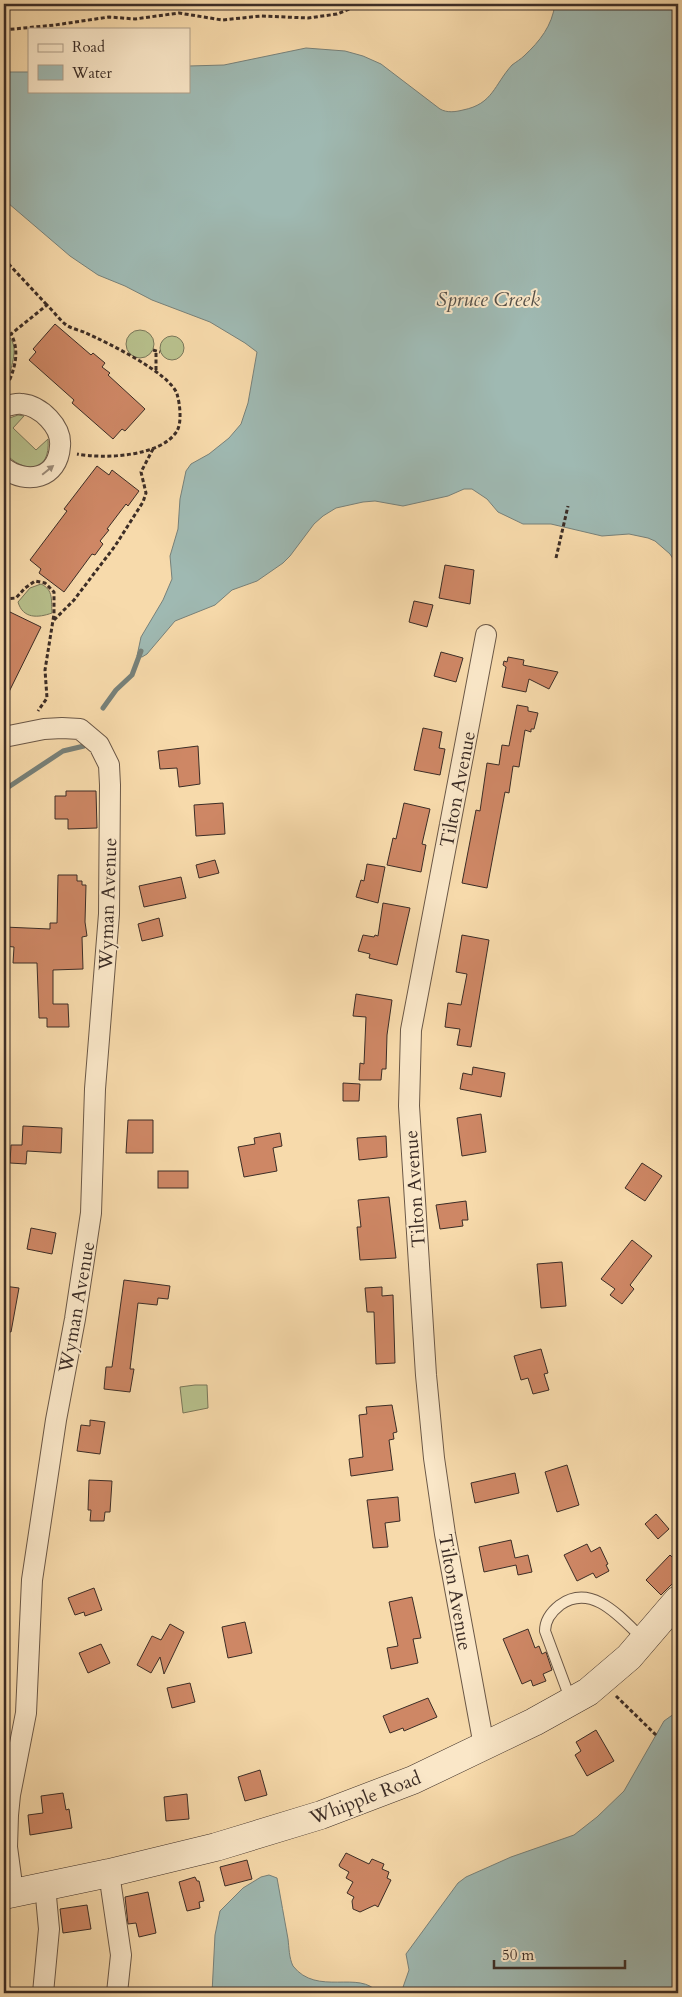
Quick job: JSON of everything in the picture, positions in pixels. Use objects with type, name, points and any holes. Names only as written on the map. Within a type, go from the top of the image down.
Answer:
[{"type":"main road","name":"Whipple Road","points":[[8,1893],[109,1873],[216,1847],[321,1816],[406,1783],[572,1702],[602,1681],[629,1657],[645,1641],[678,1600]]},
{"type":"street","points":[[4,407],[21,404],[33,407],[43,413],[57,432],[60,441],[56,462],[52,468],[38,477],[20,477],[4,468]]},
{"type":"street","name":"Tilton Avenue","points":[[484,1746],[434,1458],[426,1375],[409,1106],[411,1030],[486,635]]},
{"type":"street","points":[[4,737],[40,721]]},
{"type":"street","name":"Wyman Avenue","points":[[8,1893],[7,1847],[10,1795],[26,1712],[29,1617],[35,1556],[91,1213],[95,1089],[109,914],[109,765],[99,745],[80,729],[62,728],[40,721]]},
{"type":"street","points":[[109,1873],[121,1955],[116,1993]]},
{"type":"street","points":[[43,1993],[49,1929],[44,1886]]},
{"type":"lane","points":[[572,1702],[545,1632],[547,1619],[556,1608],[573,1598],[592,1599],[614,1612],[645,1641]]},
{"type":"path","points":[[4,30],[109,17],[135,19],[179,13],[222,20],[261,16],[308,18],[336,14],[362,4]]},
{"type":"path","points":[[4,259],[66,325],[86,333],[156,370],[170,383],[179,400],[180,426],[176,433],[146,452],[94,457],[59,451]]},
{"type":"path","points":[[11,334],[47,305]]},
{"type":"path","points":[[4,331],[11,334],[16,347],[16,362],[10,379],[4,383]]},
{"type":"path","points":[[156,351],[156,370]]},
{"type":"path","points":[[53,621],[74,600],[115,546],[143,502],[146,493],[141,472],[153,448]]},
{"type":"path","points":[[556,558],[568,506]]},
{"type":"path","points":[[4,598],[16,598],[25,588],[35,582],[45,583],[54,592],[53,621],[45,670],[47,698],[40,721]]},
{"type":"path","points":[[602,1681],[656,1734]]},
{"type":"green space","points":[[140,330],[150,334],[154,344],[150,354],[140,358],[130,354],[126,344],[130,334]]},
{"type":"green space","points":[[4,333],[12,342],[14,353],[9,377],[4,381]]},
{"type":"green space","points":[[172,336],[181,339],[184,348],[181,357],[172,360],[163,357],[160,348],[163,339]]},
{"type":"green space","points":[[18,415],[24,416],[13,428],[36,450],[48,439],[48,451],[45,459],[34,467],[19,464],[4,452],[4,420]]},
{"type":"green space","points":[[41,584],[50,593],[52,613],[32,616],[23,612],[18,602],[30,588]]},
{"type":"green space","points":[[207,1385],[208,1408],[183,1413],[180,1387]]},
{"type":"water","name":"Spruce Creek","points":[[555,4],[678,4],[678,567],[670,554],[655,541],[648,538],[629,534],[602,536],[551,524],[523,524],[498,512],[487,499],[472,489],[464,489],[448,496],[403,506],[375,501],[363,502],[336,508],[323,516],[314,524],[283,563],[257,581],[232,590],[215,605],[175,621],[147,654],[142,657],[137,656],[141,637],[163,600],[172,579],[170,556],[178,529],[180,499],[186,471],[191,464],[209,454],[229,438],[241,424],[248,403],[257,352],[210,322],[152,300],[98,275],[70,256],[8,203],[4,197],[4,72],[28,72],[28,92],[190,92],[190,66],[224,65],[306,48],[345,51],[381,64],[440,109],[454,112],[481,103],[492,93],[512,65],[524,56],[540,39],[548,26]]},
{"type":"water","points":[[678,1711],[678,1993],[401,1993],[409,1970],[406,1954],[458,1883],[466,1877],[511,1857],[574,1835],[597,1817],[624,1791],[664,1721]]},
{"type":"water","points":[[269,1875],[277,1878],[293,1966],[303,1975],[314,1980],[360,1983],[370,1986],[378,1993],[212,1993],[215,1935],[220,1911],[243,1888],[261,1877]]},
{"type":"building","points":[[55,324],[91,355],[93,353],[105,363],[102,367],[110,373],[108,375],[145,409],[125,431],[122,429],[113,439],[72,403],[74,400],[29,360],[36,352],[33,349]]},
{"type":"building","points":[[97,466],[109,475],[112,470],[139,491],[128,506],[126,504],[107,529],[109,530],[100,541],[103,544],[95,555],[92,554],[64,592],[39,573],[41,569],[30,560],[67,511],[64,509]]},
{"type":"building","points":[[445,565],[474,570],[470,604],[439,598]]},
{"type":"building","points":[[414,601],[433,605],[427,627],[409,622]]},
{"type":"building","points":[[10,612],[41,627],[4,702],[4,613],[8,615]]},
{"type":"building","points":[[441,652],[463,658],[456,682],[434,676]]},
{"type":"building","points":[[508,657],[524,660],[523,665],[558,672],[549,689],[529,679],[526,692],[502,687],[506,667],[503,665],[504,661],[507,662]]},
{"type":"building","points":[[517,705],[528,707],[528,711],[538,713],[534,729],[531,729],[531,732],[525,730],[519,767],[513,766],[509,793],[505,792],[487,888],[462,883],[476,810],[480,811],[487,763],[499,765],[502,745],[509,746]]},
{"type":"building","points":[[423,728],[442,732],[439,748],[445,749],[440,775],[414,770]]},
{"type":"building","points":[[198,746],[200,784],[179,787],[177,768],[160,769],[158,751]]},
{"type":"building","points":[[66,791],[96,791],[97,828],[68,829],[68,819],[55,819],[55,796],[66,796]]},
{"type":"building","points":[[223,803],[225,834],[196,836],[194,805]]},
{"type":"building","points":[[404,803],[430,809],[422,844],[426,845],[421,872],[387,865],[393,838],[396,839]]},
{"type":"building","points":[[215,860],[219,873],[199,878],[196,865]]},
{"type":"building","points":[[367,864],[385,867],[378,903],[356,897],[361,880],[364,881]]},
{"type":"building","points":[[58,875],[77,875],[77,881],[82,881],[82,885],[86,885],[85,922],[87,936],[82,937],[83,969],[53,970],[53,1004],[68,1004],[69,1027],[47,1027],[47,1018],[39,1018],[37,963],[13,963],[14,947],[4,946],[4,927],[50,929],[50,923],[57,923]]},
{"type":"building","points":[[181,877],[186,898],[144,907],[139,886]]},
{"type":"building","points":[[383,903],[410,908],[397,965],[369,958],[370,954],[358,951],[363,935],[378,936]]},
{"type":"building","points":[[159,918],[163,936],[142,941],[138,924]]},
{"type":"building","points":[[462,935],[489,940],[471,1047],[457,1045],[460,1029],[445,1027],[448,1003],[461,1005],[467,974],[456,972]]},
{"type":"building","points":[[356,994],[392,1000],[387,1035],[386,1069],[382,1069],[381,1080],[359,1080],[360,1063],[364,1064],[366,1017],[353,1016]]},
{"type":"building","points":[[473,1067],[505,1073],[501,1097],[460,1089],[463,1073],[472,1075]]},
{"type":"building","points":[[343,1083],[360,1084],[359,1101],[343,1101]]},
{"type":"building","points":[[481,1114],[486,1152],[462,1156],[457,1118]]},
{"type":"building","points":[[128,1120],[153,1120],[153,1153],[126,1153]]},
{"type":"building","points":[[23,1126],[62,1128],[61,1153],[27,1151],[26,1164],[10,1163],[11,1145],[22,1145]]},
{"type":"building","points":[[280,1133],[282,1146],[273,1148],[277,1171],[244,1177],[238,1147],[255,1144],[254,1138]]},
{"type":"building","points":[[386,1136],[387,1157],[359,1160],[357,1138]]},
{"type":"building","points":[[642,1163],[662,1176],[645,1201],[625,1188]]},
{"type":"building","points":[[158,1171],[188,1171],[188,1188],[158,1188]]},
{"type":"building","points":[[389,1197],[396,1258],[360,1260],[357,1227],[361,1227],[358,1200]]},
{"type":"building","points":[[466,1201],[468,1220],[462,1220],[463,1226],[440,1229],[436,1205]]},
{"type":"building","points":[[31,1228],[56,1233],[52,1254],[27,1249]]},
{"type":"building","points":[[632,1240],[652,1256],[630,1285],[634,1289],[622,1304],[610,1295],[615,1289],[601,1279]]},
{"type":"building","points":[[562,1262],[566,1306],[541,1308],[537,1264]]},
{"type":"building","points":[[124,1280],[170,1286],[168,1299],[158,1298],[157,1305],[138,1303],[130,1369],[134,1369],[130,1392],[104,1389],[106,1367],[112,1367]]},
{"type":"building","points":[[4,1286],[19,1288],[11,1332],[4,1331]]},
{"type":"building","points":[[382,1287],[382,1296],[393,1295],[395,1363],[376,1364],[374,1312],[367,1312],[365,1288]]},
{"type":"building","points":[[541,1349],[548,1373],[544,1374],[549,1390],[533,1394],[528,1378],[521,1380],[514,1356]]},
{"type":"building","points":[[392,1405],[397,1432],[393,1433],[394,1439],[389,1440],[393,1470],[351,1476],[349,1459],[363,1457],[359,1415],[367,1414],[366,1407]]},
{"type":"building","points":[[90,1420],[105,1422],[100,1454],[77,1451],[81,1425],[90,1426]]},
{"type":"building","points":[[567,1465],[579,1505],[557,1512],[545,1472]]},
{"type":"building","points":[[515,1473],[519,1493],[475,1503],[471,1483]]},
{"type":"building","points":[[89,1480],[112,1481],[110,1512],[105,1512],[104,1521],[90,1521],[91,1510],[88,1510]]},
{"type":"building","points":[[398,1497],[400,1521],[385,1523],[388,1547],[373,1548],[367,1500]]},
{"type":"building","points":[[656,1514],[669,1529],[658,1539],[645,1524]]},
{"type":"building","points":[[511,1540],[515,1558],[528,1555],[532,1572],[518,1575],[516,1565],[484,1572],[479,1547]]},
{"type":"building","points":[[587,1544],[591,1552],[600,1547],[608,1564],[606,1565],[609,1571],[596,1578],[593,1573],[577,1581],[564,1555]]},
{"type":"building","points":[[670,1555],[678,1563],[678,1578],[661,1595],[646,1580]]},
{"type":"building","points":[[94,1588],[102,1610],[85,1616],[84,1612],[75,1615],[68,1598]]},
{"type":"building","points":[[412,1597],[421,1638],[413,1639],[418,1663],[391,1669],[387,1648],[398,1646],[389,1602]]},
{"type":"building","points":[[245,1622],[252,1653],[228,1658],[222,1627]]},
{"type":"building","points":[[170,1624],[184,1632],[164,1674],[160,1657],[151,1673],[137,1665],[152,1636],[161,1640]]},
{"type":"building","points":[[528,1629],[535,1648],[539,1646],[542,1654],[546,1652],[552,1670],[543,1674],[546,1681],[533,1686],[531,1680],[522,1684],[503,1639]]},
{"type":"building","points":[[101,1644],[110,1663],[88,1673],[79,1653]]},
{"type":"building","points":[[190,1683],[195,1702],[172,1708],[167,1688]]},
{"type":"building","points":[[428,1698],[437,1717],[404,1731],[403,1728],[390,1733],[383,1716]]},
{"type":"building","points":[[596,1730],[614,1761],[587,1776],[575,1755],[581,1751],[576,1742]]},
{"type":"building","points":[[260,1770],[267,1795],[245,1801],[238,1777]]},
{"type":"building","points":[[63,1793],[66,1810],[69,1809],[72,1828],[30,1835],[28,1815],[43,1813],[41,1796]]},
{"type":"building","points":[[187,1794],[189,1819],[166,1821],[164,1797]]},
{"type":"building","points":[[346,1853],[369,1864],[372,1859],[384,1864],[382,1869],[389,1872],[387,1878],[391,1880],[378,1907],[375,1905],[360,1912],[353,1909],[352,1901],[354,1897],[347,1893],[353,1882],[346,1878],[349,1872],[339,1865]]},
{"type":"building","points":[[247,1860],[252,1879],[225,1886],[220,1867]]},
{"type":"building","points":[[195,1877],[199,1881],[204,1901],[199,1902],[200,1908],[187,1911],[179,1882]]},
{"type":"building","points":[[148,1892],[156,1933],[139,1937],[136,1923],[128,1924],[125,1897]]},
{"type":"building","points":[[87,1905],[91,1929],[63,1933],[60,1909]]},
{"type":"waterway","points":[[103,708],[116,690],[132,675],[141,651]]},
{"type":"waterway","points":[[4,790],[63,751],[84,746]]}]
